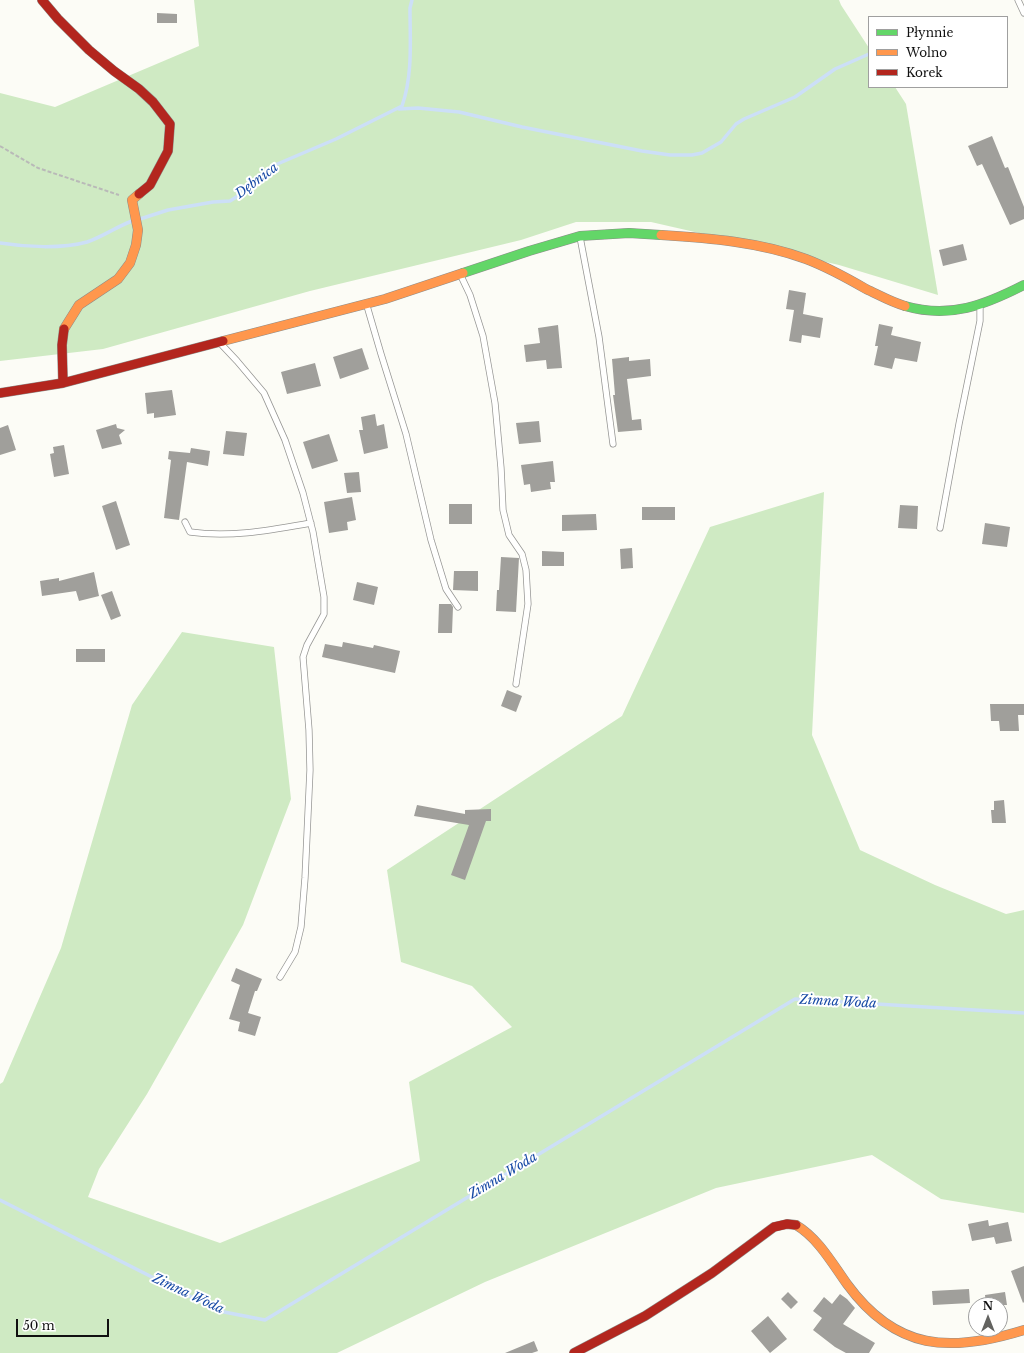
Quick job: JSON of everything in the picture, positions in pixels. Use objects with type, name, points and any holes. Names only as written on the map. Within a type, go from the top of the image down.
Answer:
[{"type":"street","points":[[42,0],[58,19],[89,50],[114,72],[139,89],[153,102],[170,124],[168,150],[162,164],[150,185],[132,200],[138,230],[136,245],[130,263],[118,279],[79,305],[64,327],[62,345],[63,383]]},
{"type":"street","points":[[0,393],[63,383],[385,299],[529,251],[580,236],[629,233],[699,237],[763,247],[805,259],[825,267],[884,298],[909,307],[930,310],[948,311],[980,305],[1024,285]]},
{"type":"street","points":[[574,1353],[645,1316],[712,1274],[774,1227],[784,1224],[794,1224],[807,1232],[857,1296],[886,1325],[901,1334],[919,1340],[943,1344],[964,1344],[979,1343],[1024,1330]]},
{"type":"lane","points":[[1018,0],[1024,13]]},
{"type":"lane","points":[[580,236],[599,337],[613,444]]},
{"type":"lane","points":[[460,274],[470,294],[483,336],[495,403],[503,510],[510,535],[522,554],[526,570],[528,604],[516,684]]},
{"type":"lane","points":[[366,303],[406,434],[431,540],[446,589],[458,607]]},
{"type":"lane","points":[[940,528],[980,321],[980,305]]},
{"type":"lane","points":[[218,342],[237,361],[264,394],[285,440],[303,493],[311,523],[324,597],[324,614],[307,645],[303,658],[309,730],[310,770],[301,927],[295,952],[280,977]]},
{"type":"lane","points":[[185,522],[190,532],[205,535],[253,532],[311,523]]},
{"type":"path","points":[[0,146],[38,168],[132,200]]},
{"type":"green space","points":[[194,0],[839,0],[868,46],[868,88],[896,88],[906,104],[938,295],[839,265],[651,222],[576,222],[521,240],[310,291],[103,349],[0,361],[0,93],[55,107],[199,46]]},
{"type":"green space","points":[[824,492],[812,735],[860,850],[935,885],[1006,914],[1024,910],[1024,1213],[941,1199],[872,1155],[716,1188],[485,1282],[337,1353],[0,1353],[0,1084],[3,1082],[61,948],[132,705],[182,632],[274,647],[291,799],[243,925],[147,1094],[99,1169],[88,1197],[220,1243],[420,1161],[409,1082],[512,1027],[472,986],[401,962],[387,870],[622,716],[710,527]]},
{"type":"building","points":[[157,13],[177,14],[177,23],[157,23]]},
{"type":"building","points":[[992,136],[1005,168],[1008,167],[1024,207],[1024,219],[1010,225],[982,164],[977,166],[968,146]]},
{"type":"building","points":[[963,244],[967,260],[943,266],[939,250]]},
{"type":"building","points":[[789,290],[806,293],[803,314],[823,318],[820,338],[802,335],[801,343],[789,341],[794,310],[786,309]]},
{"type":"building","points":[[879,324],[893,327],[891,335],[921,342],[917,362],[895,358],[892,369],[874,365],[878,346],[875,346]]},
{"type":"building","points":[[558,325],[562,368],[547,369],[546,360],[526,362],[524,345],[540,343],[538,328]]},
{"type":"building","points":[[362,348],[369,369],[340,379],[333,357]]},
{"type":"building","points":[[629,357],[629,361],[650,359],[651,376],[627,379],[632,420],[641,419],[642,430],[618,432],[613,395],[615,395],[612,359]]},
{"type":"building","points":[[315,363],[321,386],[287,394],[281,372]]},
{"type":"building","points":[[172,390],[176,415],[154,418],[154,413],[147,414],[145,393]]},
{"type":"building","points":[[375,414],[377,426],[384,424],[388,448],[364,454],[359,430],[363,430],[361,417]]},
{"type":"building","points":[[539,421],[541,442],[519,444],[516,423]]},
{"type":"building","points":[[116,424],[117,428],[125,430],[119,435],[122,444],[102,449],[96,430]]},
{"type":"building","points":[[8,425],[16,450],[0,455],[0,428]]},
{"type":"building","points":[[226,431],[247,433],[244,456],[223,454]]},
{"type":"building","points":[[329,434],[338,461],[312,469],[303,442]]},
{"type":"building","points":[[64,445],[69,474],[54,477],[50,454],[54,453],[53,447]]},
{"type":"building","points":[[191,448],[210,451],[208,466],[187,462],[179,520],[164,518],[171,460],[168,459],[169,451],[190,453]]},
{"type":"building","points":[[553,461],[555,482],[550,482],[551,489],[531,492],[530,484],[524,485],[521,465]]},
{"type":"building","points":[[359,472],[361,492],[347,493],[344,473]]},
{"type":"building","points":[[352,497],[356,520],[347,522],[348,530],[329,533],[324,502]]},
{"type":"building","points":[[116,501],[130,545],[116,550],[102,506]]},
{"type":"building","points":[[449,504],[472,504],[472,524],[449,524]]},
{"type":"building","points":[[900,505],[918,506],[917,529],[898,528]]},
{"type":"building","points":[[642,507],[675,507],[675,520],[642,520]]},
{"type":"building","points":[[596,514],[597,530],[562,531],[562,515]]},
{"type":"building","points":[[985,523],[1010,527],[1007,547],[982,544]]},
{"type":"building","points":[[632,548],[633,568],[621,569],[620,549]]},
{"type":"building","points":[[542,551],[564,552],[564,566],[542,566]]},
{"type":"building","points":[[501,557],[519,558],[516,612],[496,611]]},
{"type":"building","points":[[454,571],[478,571],[478,591],[453,590]]},
{"type":"building","points":[[94,572],[99,596],[79,601],[76,591],[42,596],[40,581],[59,578],[59,581]]},
{"type":"building","points":[[357,582],[378,587],[374,605],[353,600]]},
{"type":"building","points":[[112,591],[121,616],[111,620],[101,595]]},
{"type":"building","points":[[439,604],[451,604],[453,607],[452,633],[438,633]]},
{"type":"building","points":[[343,642],[373,648],[374,645],[400,651],[395,673],[322,657],[325,644],[342,647]]},
{"type":"building","points":[[76,649],[105,649],[105,662],[76,662]]},
{"type":"building","points":[[507,690],[522,696],[516,712],[501,706]]},
{"type":"building","points":[[990,704],[1024,704],[1024,715],[1018,715],[1019,731],[1000,731],[999,721],[991,721]]},
{"type":"building","points":[[1004,800],[1006,823],[992,823],[991,810],[994,810],[994,801]]},
{"type":"building","points":[[417,805],[465,814],[465,810],[491,809],[491,821],[486,821],[465,880],[451,875],[469,825],[414,816]]},
{"type":"building","points":[[236,968],[262,979],[257,991],[255,991],[248,1013],[261,1017],[255,1036],[238,1031],[240,1022],[229,1019],[240,985],[231,981]]},
{"type":"building","points":[[988,1220],[989,1226],[1008,1222],[1012,1241],[996,1244],[994,1237],[972,1241],[968,1224]]},
{"type":"building","points":[[1024,1266],[1024,1302],[1023,1303],[1011,1271]]},
{"type":"building","points":[[969,1289],[970,1297],[968,1297],[968,1303],[933,1305],[932,1291]]},
{"type":"building","points":[[788,1292],[798,1302],[791,1309],[781,1299]]},
{"type":"building","points":[[1005,1292],[1006,1297],[985,1297],[985,1295]]},
{"type":"building","points":[[840,1294],[855,1308],[843,1324],[875,1343],[869,1353],[846,1353],[835,1347],[813,1330],[822,1318],[813,1311],[824,1297],[832,1304]]},
{"type":"building","points":[[768,1316],[787,1339],[770,1353],[751,1331]]},
{"type":"building","points":[[534,1341],[538,1351],[532,1353],[505,1353]]},
{"type":"waterway","name":"Dębnica","points":[[140,219],[168,210],[213,202],[230,201],[238,196],[244,188],[275,165],[336,139],[402,106],[408,82],[410,8],[412,0]]},
{"type":"waterway","points":[[399,109],[418,108],[459,112],[522,127],[642,151],[670,155],[692,155],[702,153],[721,142],[736,124],[744,119],[795,97],[835,69],[868,54]]},
{"type":"waterway","name":"Dębnica","points":[[0,243],[21,246],[66,246],[93,240],[132,221]]},
{"type":"waterway","name":"Zimna Woda","points":[[0,1200],[219,1311],[265,1320],[795,999],[1024,1013]]},
{"type":"traffic: fast","points":[[463,273],[580,236],[629,233],[661,235]]},
{"type":"traffic: fast","points":[[905,306],[921,310],[937,311],[967,308],[995,299],[1024,285]]},
{"type":"traffic: slow","points":[[64,329],[79,305],[118,279],[130,263],[136,245],[138,230],[132,200],[139,194]]},
{"type":"traffic: slow","points":[[661,235],[734,242],[771,248],[789,253],[822,266],[866,289],[905,306]]},
{"type":"traffic: slow","points":[[223,341],[385,299],[463,273]]},
{"type":"traffic: slow","points":[[796,1225],[804,1230],[818,1244],[847,1284],[866,1306],[885,1323],[905,1334],[926,1341],[948,1343],[972,1342],[1024,1330]]},
{"type":"traffic: jam","points":[[42,0],[58,19],[89,50],[139,89],[153,102],[170,124],[168,151],[150,185],[139,194]]},
{"type":"traffic: jam","points":[[63,383],[62,345],[64,329]]},
{"type":"traffic: jam","points":[[0,393],[63,383],[223,341]]},
{"type":"traffic: jam","points":[[574,1353],[645,1316],[712,1273],[774,1227],[787,1224],[796,1225]]}]
